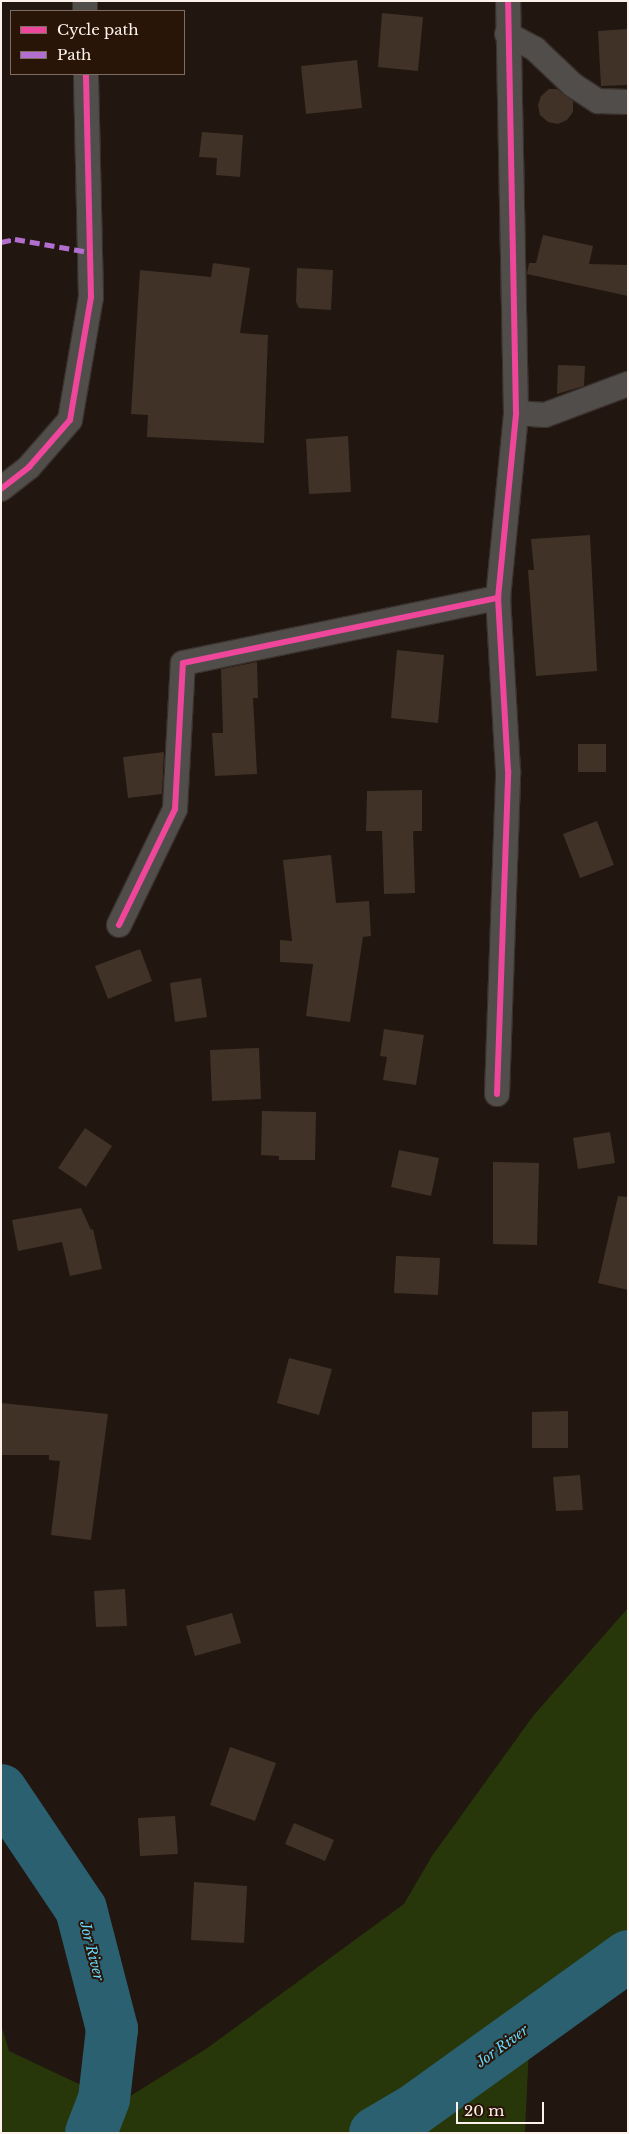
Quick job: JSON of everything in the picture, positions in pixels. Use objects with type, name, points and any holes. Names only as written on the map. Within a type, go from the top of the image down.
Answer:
[{"type":"street","points":[[497,1094],[508,771],[498,598],[516,413],[507,34],[508,1]]},
{"type":"street","points":[[507,34],[535,48],[573,85],[598,100],[628,102]]},
{"type":"street","points":[[1,489],[29,468],[70,420],[91,297],[86,75]]},
{"type":"street","points":[[516,413],[545,415],[628,384]]},
{"type":"street","points":[[119,925],[175,808],[183,663],[498,598]]},
{"type":"green space","points":[[628,1608],[628,1942],[530,2024],[525,2133],[1,2133],[1,2024],[9,2051],[119,2103],[206,2049],[404,1904],[432,1856],[533,1716]]},
{"type":"building","points":[[382,13],[423,17],[418,71],[378,67]]},
{"type":"building","points":[[628,29],[628,85],[601,86],[598,31]]},
{"type":"building","points":[[357,60],[362,108],[306,114],[301,66]]},
{"type":"building","points":[[549,89],[557,89],[573,101],[573,112],[567,120],[558,124],[548,122],[540,115],[538,105],[541,96]]},
{"type":"building","points":[[202,132],[243,135],[240,177],[216,175],[217,158],[199,157]]},
{"type":"building","points":[[543,235],[593,246],[589,264],[628,265],[628,296],[527,274],[529,263],[536,263]]},
{"type":"building","points":[[213,263],[250,268],[240,333],[268,335],[264,443],[147,437],[148,415],[131,414],[140,270],[211,277]]},
{"type":"building","points":[[297,268],[333,270],[331,310],[299,308],[296,302]]},
{"type":"building","points":[[558,365],[585,366],[584,386],[557,394]]},
{"type":"building","points":[[348,436],[351,492],[309,494],[306,439]]},
{"type":"building","points":[[590,535],[597,671],[536,676],[528,570],[534,570],[531,539]]},
{"type":"building","points":[[397,650],[444,655],[438,723],[391,718]]},
{"type":"building","points":[[257,662],[258,698],[253,698],[257,774],[215,776],[212,733],[223,733],[221,669]]},
{"type":"building","points":[[578,744],[606,744],[606,772],[578,772]]},
{"type":"building","points":[[164,752],[162,794],[128,798],[123,757]]},
{"type":"building","points":[[422,790],[422,831],[413,831],[415,893],[384,894],[382,831],[366,831],[367,791]]},
{"type":"building","points":[[597,821],[614,865],[580,878],[563,834]]},
{"type":"building","points":[[331,855],[336,903],[369,901],[371,936],[363,937],[350,1022],[306,1016],[313,964],[280,962],[280,940],[292,941],[283,860]]},
{"type":"building","points":[[140,949],[152,981],[108,999],[95,966]]},
{"type":"building","points":[[201,978],[207,1017],[175,1022],[170,983]]},
{"type":"building","points":[[384,1029],[424,1035],[416,1085],[383,1080],[387,1057],[380,1056]]},
{"type":"building","points":[[259,1048],[261,1099],[212,1101],[210,1050]]},
{"type":"building","points":[[262,1111],[316,1112],[315,1160],[279,1160],[279,1156],[261,1155]]},
{"type":"building","points":[[85,1128],[112,1146],[86,1187],[58,1168]]},
{"type":"building","points":[[610,1132],[615,1163],[578,1169],[573,1138]]},
{"type":"building","points":[[399,1150],[439,1158],[431,1196],[391,1187]]},
{"type":"building","points":[[493,1162],[539,1163],[537,1245],[493,1244]]},
{"type":"building","points":[[618,1196],[628,1197],[628,1290],[598,1283]]},
{"type":"building","points":[[81,1208],[91,1230],[93,1229],[102,1269],[70,1276],[62,1242],[18,1251],[12,1220]]},
{"type":"building","points":[[396,1256],[440,1258],[438,1295],[394,1293]]},
{"type":"building","points":[[289,1358],[332,1369],[319,1415],[277,1403]]},
{"type":"building","points":[[1,1403],[108,1414],[91,1540],[51,1535],[60,1461],[49,1460],[49,1455],[1,1455]]},
{"type":"building","points":[[568,1411],[568,1448],[532,1448],[532,1412]]},
{"type":"building","points":[[580,1475],[583,1510],[556,1511],[553,1477]]},
{"type":"building","points":[[125,1589],[127,1626],[96,1627],[94,1591]]},
{"type":"building","points":[[232,1613],[241,1643],[195,1656],[186,1626]]},
{"type":"building","points":[[230,1747],[276,1763],[255,1821],[210,1805]]},
{"type":"building","points":[[175,1816],[178,1854],[140,1856],[138,1818]]},
{"type":"building","points":[[294,1823],[334,1840],[325,1861],[285,1844]]},
{"type":"building","points":[[194,1882],[247,1886],[244,1943],[191,1940]]},
{"type":"waterway","name":"Jor River","points":[[1,1790],[81,1909],[112,2029],[104,2099],[91,2133]]},
{"type":"waterway","name":"Jor River","points":[[375,2133],[414,2110],[628,1956]]},
{"type":"marked path","points":[[1,242],[15,239],[89,252]]},
{"type":"cycle path","points":[[497,1094],[508,771],[498,598],[516,413],[508,1]]},
{"type":"cycle path","points":[[1,489],[29,467],[70,420],[91,297],[86,75]]},
{"type":"cycle path","points":[[119,925],[175,809],[183,663],[498,598]]}]
